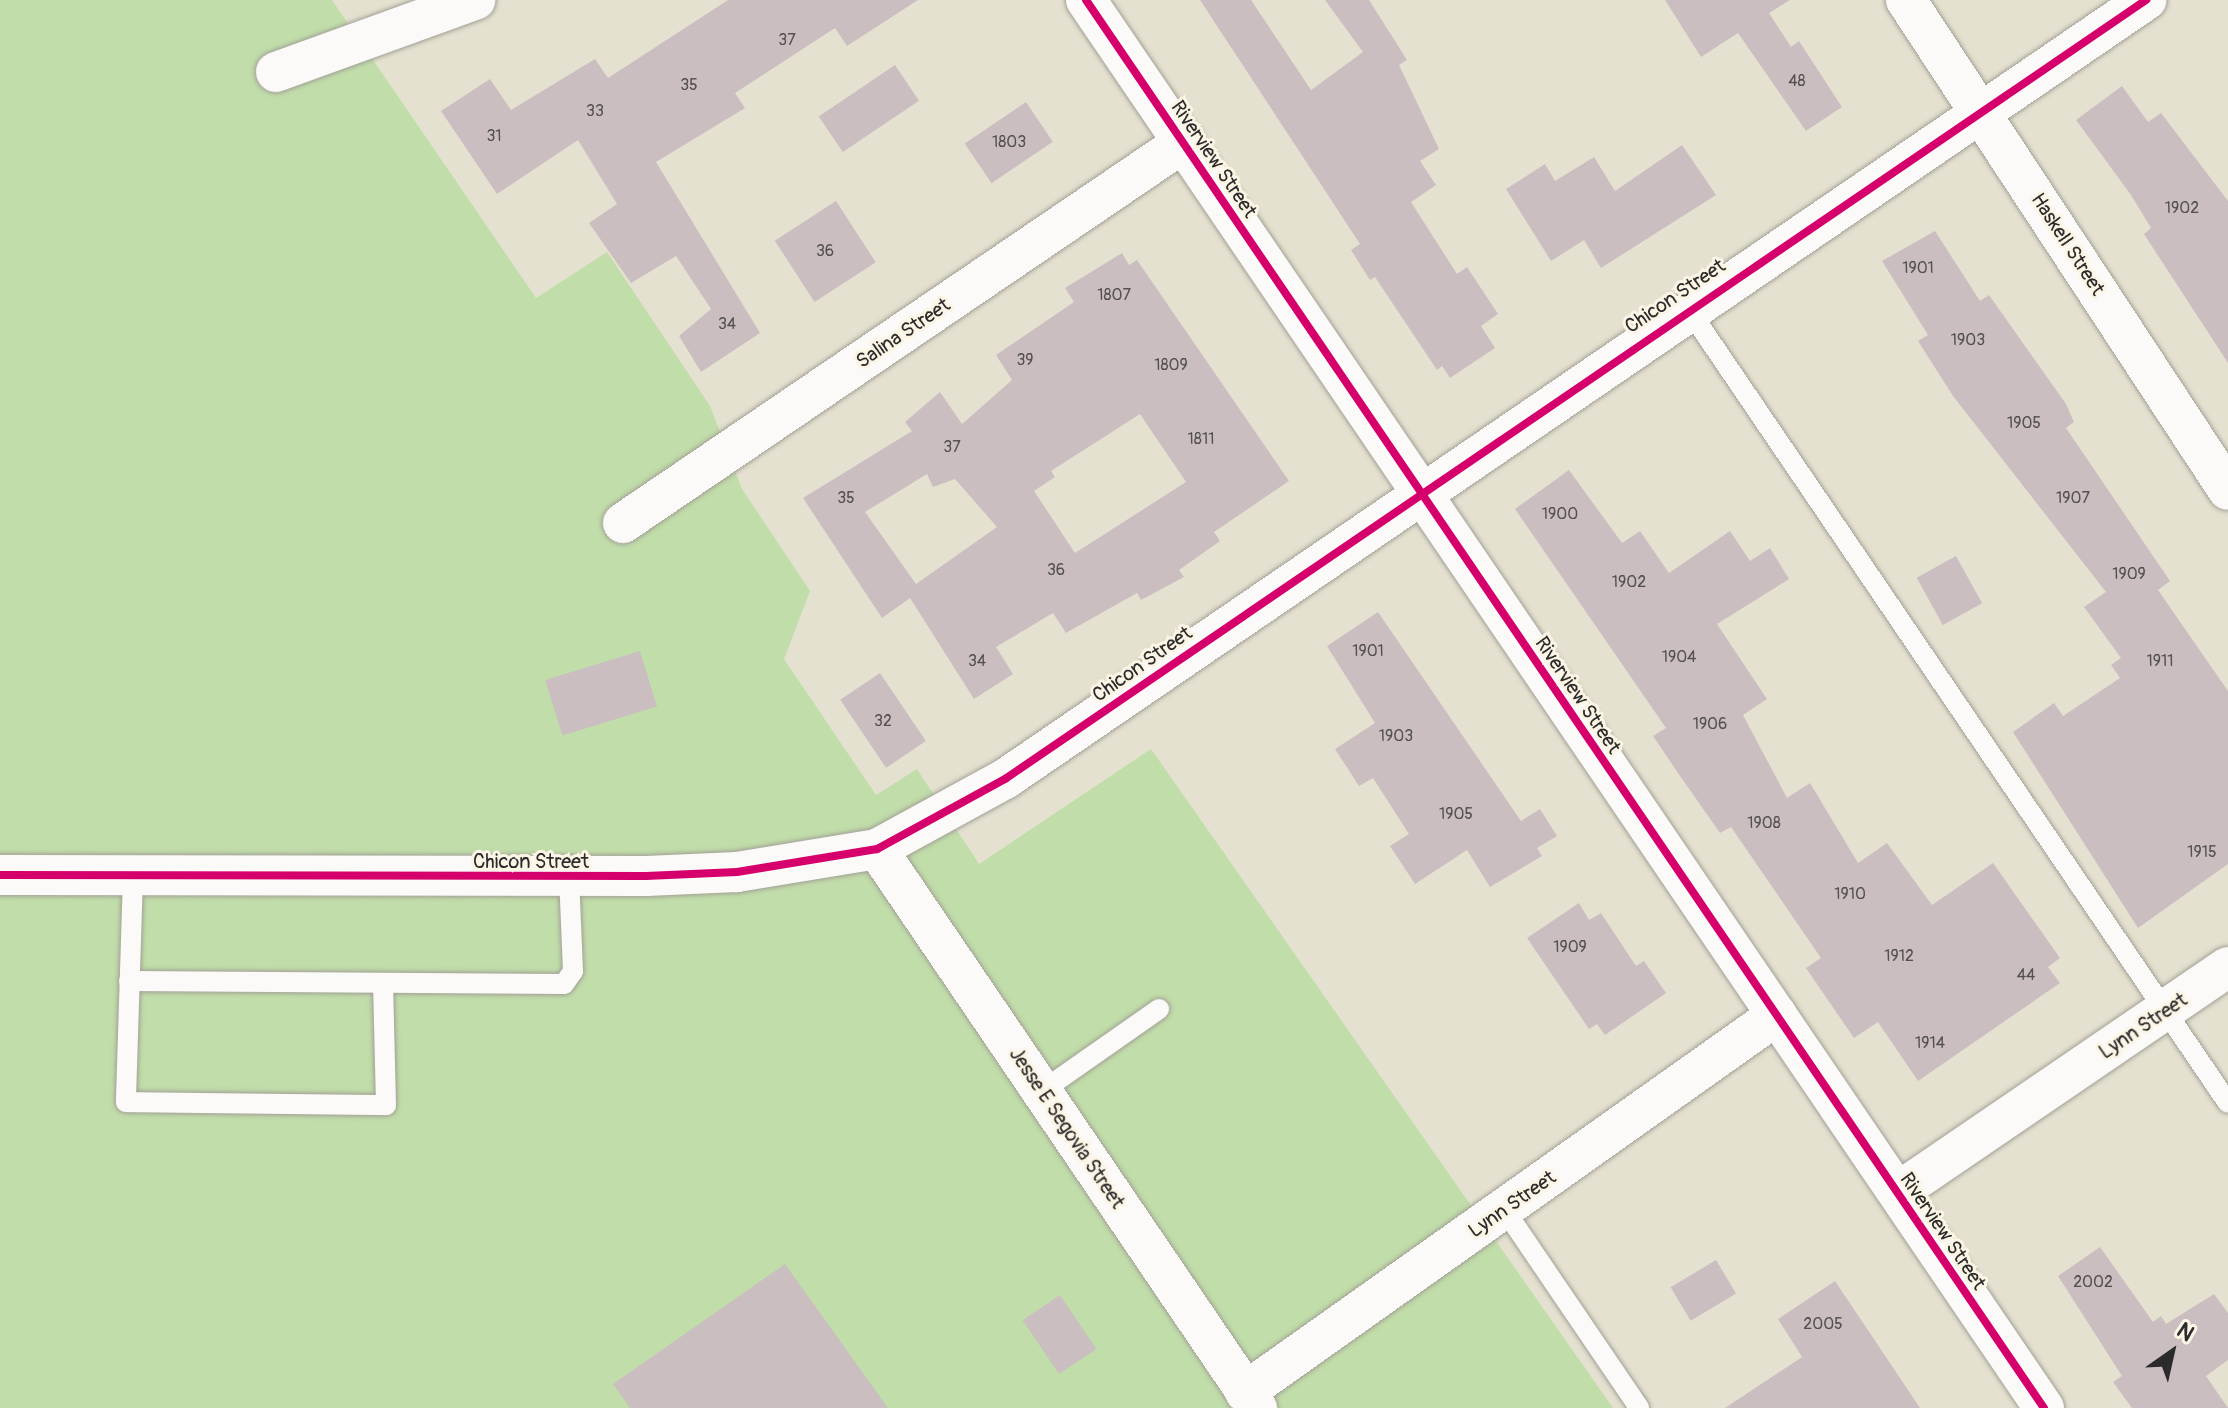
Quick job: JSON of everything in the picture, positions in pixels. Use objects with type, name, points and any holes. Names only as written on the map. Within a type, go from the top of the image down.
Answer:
[{"type":"street","points":[[276,72],[475,0]]},
{"type":"street","name":"Riverview Street","points":[[1086,0],[2044,1408]]},
{"type":"street","name":"Haskell Street","points":[[1906,0],[2228,490]]},
{"type":"street","name":"Chicon Street","points":[[0,875],[569,877],[737,872],[877,849],[1005,779],[1687,307],[2146,0]]},
{"type":"street","name":"Salina Street","points":[[623,523],[1184,142]]},
{"type":"street","name":"Jesse E Segovia Street","points":[[877,849],[1251,1400]]},
{"type":"street","name":"Lynn Street","points":[[1898,1192],[2228,967]]},
{"type":"street","name":"Lynn Street","points":[[1251,1400],[1504,1209],[1777,1015]]},
{"type":"lane","points":[[1687,307],[2228,1103]]},
{"type":"lane","points":[[133,876],[126,1102],[386,1105],[383,983]]},
{"type":"lane","points":[[129,981],[564,984],[573,971],[569,877]]},
{"type":"lane","points":[[1042,1091],[1159,1009]]},
{"type":"lane","points":[[1504,1209],[1639,1408]]},
{"type":"green space","points":[[0,0],[332,0],[536,298],[607,252],[710,406],[742,489],[810,591],[784,659],[876,795],[917,769],[979,864],[1151,749],[1613,1408],[0,1408]]},
{"type":"building","points":[[728,0],[918,0],[847,46],[835,28],[735,93],[745,108],[656,162],[760,333],[701,372],[679,336],[711,309],[676,256],[631,283],[589,223],[617,204],[578,140],[497,194],[441,111],[490,79],[511,110],[595,59],[608,78]]},
{"type":"building","points":[[1200,0],[1251,0],[1311,90],[1363,52],[1325,0],[1369,0],[1407,60],[1399,65],[1439,149],[1420,161],[1436,185],[1411,202],[1457,274],[1467,267],[1498,314],[1481,326],[1495,348],[1450,378],[1442,366],[1437,370],[1375,277],[1370,280],[1351,250],[1360,244]]},
{"type":"building","points":[[1665,0],[1790,0],[1769,13],[1791,47],[1799,41],[1842,107],[1806,131],[1738,33],[1701,57]]},
{"type":"building","points":[[895,65],[919,101],[843,152],[819,116]]},
{"type":"building","points":[[2122,86],[2148,122],[2161,113],[2228,201],[2228,363],[2144,234],[2151,228],[2131,195],[2076,120]]},
{"type":"building","points":[[1026,102],[1053,142],[991,183],[965,143]]},
{"type":"building","points":[[1682,145],[1716,195],[1601,268],[1584,240],[1551,261],[1506,189],[1545,164],[1555,181],[1594,157],[1615,191]]},
{"type":"building","points":[[836,201],[876,262],[815,302],[775,241]]},
{"type":"building","points":[[1935,231],[1980,301],[1989,295],[2066,404],[2074,422],[2066,428],[2170,581],[2158,590],[2228,691],[2228,864],[2138,928],[2013,732],[2054,703],[2063,716],[2120,678],[2111,665],[2121,658],[2084,607],[2106,592],[1953,396],[1918,341],[1928,335],[1882,261]]},
{"type":"building","points":[[1122,253],[1129,265],[1137,260],[1289,481],[1214,532],[1220,541],[1179,570],[1184,577],[1141,600],[1137,593],[1066,633],[1053,613],[996,647],[1013,674],[974,699],[910,598],[882,618],[803,498],[912,431],[905,422],[940,392],[962,424],[1012,380],[996,355],[1074,302],[1065,288]],"holes":[[[1140,414],[1186,482],[1075,553],[1034,491],[1055,477],[1051,471]],[[927,474],[933,487],[955,479],[997,527],[916,584],[865,512]]]},
{"type":"building","points":[[1569,470],[1622,543],[1640,531],[1669,573],[1730,531],[1750,561],[1770,548],[1789,579],[1717,624],[1767,699],[1743,715],[1787,798],[1810,783],[1858,863],[1887,843],[1932,905],[1993,863],[2060,958],[2048,967],[2060,983],[1918,1081],[1878,1022],[1854,1038],[1806,968],[1821,958],[1731,827],[1720,833],[1678,773],[1653,736],[1666,728],[1515,509]]},
{"type":"building","points":[[1956,556],[1982,603],[1943,625],[1917,578]]},
{"type":"building","points":[[1378,612],[1521,821],[1540,809],[1557,836],[1537,848],[1542,856],[1490,887],[1467,850],[1415,884],[1390,846],[1409,834],[1373,778],[1359,786],[1335,749],[1375,723],[1327,646]]},
{"type":"building","points":[[640,651],[657,706],[562,735],[545,680]]},
{"type":"building","points":[[880,673],[926,741],[886,768],[840,700]]},
{"type":"building","points":[[1579,903],[1589,920],[1601,913],[1636,966],[1644,961],[1666,993],[1605,1035],[1597,1024],[1589,1029],[1527,938]]},
{"type":"building","points":[[2100,1247],[2153,1322],[2161,1316],[2166,1324],[2214,1294],[2228,1313],[2228,1360],[2206,1376],[2228,1408],[2132,1408],[2113,1382],[2122,1376],[2058,1276]]},
{"type":"building","points":[[1716,1260],[1736,1293],[1691,1321],[1671,1287]]},
{"type":"building","points":[[785,1264],[888,1408],[630,1408],[613,1384]]},
{"type":"building","points":[[1835,1281],[1920,1408],[1725,1408],[1802,1357],[1778,1319]]},
{"type":"building","points":[[1060,1295],[1096,1349],[1059,1374],[1023,1320]]},
{"type":"cycle path","points":[[1086,0],[2044,1408]]},
{"type":"cycle path","points":[[0,875],[646,876],[737,872],[877,849],[1005,779],[2146,0]]}]
